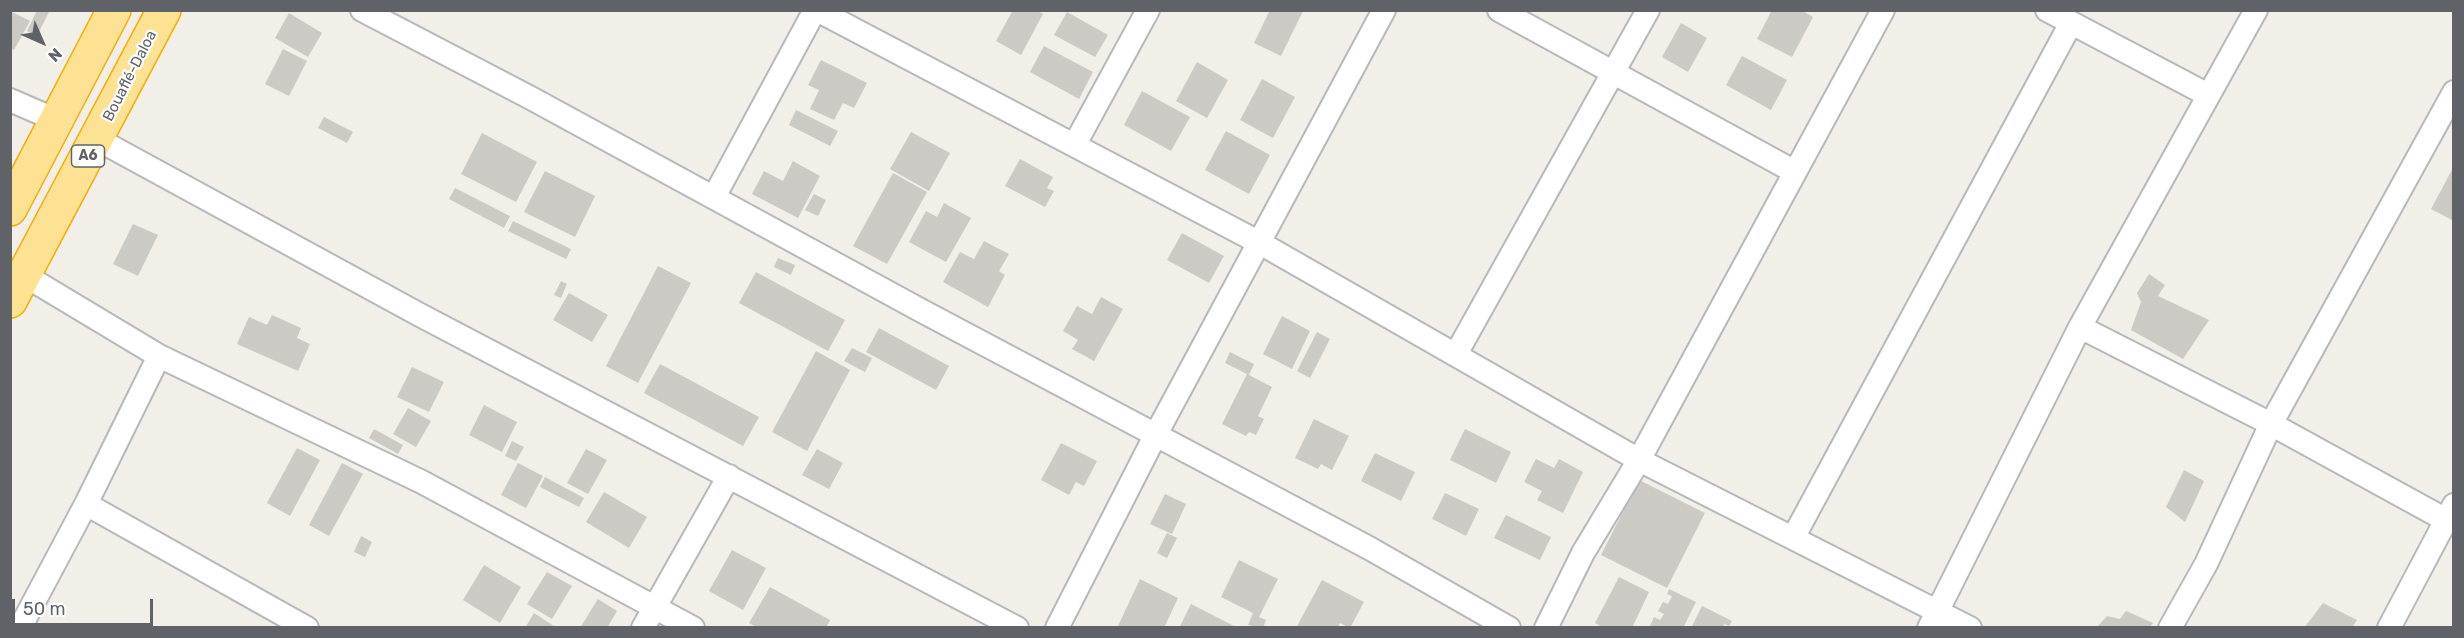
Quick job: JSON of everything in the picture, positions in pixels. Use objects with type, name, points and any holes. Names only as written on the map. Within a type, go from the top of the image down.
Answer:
[{"type":"highway","points":[[10,209],[114,10]]},
{"type":"highway","name":"Bouaflé-Daloa","points":[[17,288],[164,10]]},
{"type":"street","points":[[362,10],[714,197],[922,312],[1369,548],[1509,627]]},
{"type":"street","points":[[714,197],[816,10],[1076,144],[1260,243],[1639,460],[1792,538],[1934,619],[1970,627]]},
{"type":"street","points":[[1076,144],[1148,10]]},
{"type":"street","points":[[1056,627],[1155,436],[1384,10]]},
{"type":"street","points":[[1499,10],[1795,171]]},
{"type":"street","points":[[1456,354],[1648,10]]},
{"type":"street","points":[[1546,627],[1583,553],[1639,460],[1884,10]]},
{"type":"street","points":[[2047,10],[2208,95]]},
{"type":"street","points":[[1934,619],[2080,327],[2256,10]]},
{"type":"street","points":[[1792,538],[2071,23]]},
{"type":"street","points":[[2170,627],[2206,564],[2271,424],[2454,93]]},
{"type":"street","points":[[10,100],[56,120]]},
{"type":"street","points":[[97,139],[420,315],[1017,627]]},
{"type":"street","points":[[17,288],[422,482],[693,627]]},
{"type":"street","points":[[2080,327],[2450,513],[2389,627]]},
{"type":"street","points":[[20,627],[86,504],[159,356]]},
{"type":"street","points":[[643,627],[729,476]]},
{"type":"street","points":[[86,504],[307,627]]},
{"type":"building","points":[[37,10],[49,12],[37,36],[27,31]]},
{"type":"building","points":[[1013,10],[1036,10],[1043,14],[1021,55],[996,41]]},
{"type":"building","points":[[1270,10],[1303,11],[1281,56],[1254,43]]},
{"type":"building","points":[[1772,10],[1801,10],[1813,17],[1792,57],[1757,39]]},
{"type":"building","points":[[10,11],[30,21],[14,50],[10,48]]},
{"type":"building","points":[[1067,12],[1108,35],[1095,57],[1054,35]]},
{"type":"building","points":[[289,13],[322,33],[308,57],[275,38]]},
{"type":"building","points":[[1681,23],[1707,38],[1688,72],[1662,57]]},
{"type":"building","points":[[1044,46],[1093,72],[1079,99],[1030,72]]},
{"type":"building","points":[[283,49],[307,61],[289,96],[265,84]]},
{"type":"building","points":[[1742,56],[1787,80],[1771,110],[1726,85]]},
{"type":"building","points":[[821,60],[867,83],[854,108],[843,103],[834,120],[810,109],[819,90],[808,85]]},
{"type":"building","points":[[1197,62],[1228,80],[1207,118],[1176,101]]},
{"type":"building","points":[[1262,79],[1295,97],[1273,138],[1240,120]]},
{"type":"building","points":[[1142,91],[1190,117],[1171,151],[1124,125]]},
{"type":"building","points":[[796,110],[838,131],[830,146],[789,125]]},
{"type":"building","points":[[324,117],[353,132],[347,143],[318,128]]},
{"type":"building","points":[[1226,131],[1270,155],[1249,194],[1205,170]]},
{"type":"building","points":[[911,132],[950,153],[929,191],[890,169]]},
{"type":"building","points":[[482,133],[537,162],[516,202],[461,174]]},
{"type":"building","points":[[1020,159],[1053,177],[1047,188],[1054,191],[1045,207],[1005,186]]},
{"type":"building","points":[[793,161],[820,176],[798,218],[752,194],[764,171],[783,181]]},
{"type":"building","points":[[2454,166],[2454,221],[2431,209]]},
{"type":"building","points":[[545,171],[595,196],[575,237],[524,212]]},
{"type":"building","points":[[893,173],[927,192],[887,264],[853,246]]},
{"type":"building","points":[[455,188],[510,216],[504,228],[449,199]]},
{"type":"building","points":[[814,194],[826,200],[818,216],[805,210]]},
{"type":"building","points":[[944,203],[971,218],[946,262],[909,242],[926,211],[937,217]]},
{"type":"building","points":[[513,221],[571,249],[566,259],[508,231]]},
{"type":"building","points":[[133,224],[158,235],[138,276],[113,264]]},
{"type":"building","points":[[1182,233],[1224,256],[1209,283],[1167,260]]},
{"type":"building","points":[[984,241],[1009,254],[999,271],[1005,275],[988,307],[943,282],[960,252],[974,259]]},
{"type":"building","points":[[778,258],[795,265],[791,275],[774,267]]},
{"type":"building","points":[[658,266],[691,283],[638,383],[606,366]]},
{"type":"building","points":[[756,272],[845,320],[828,351],[739,303]]},
{"type":"building","points":[[2149,274],[2165,285],[2158,296],[2209,320],[2183,359],[2131,330],[2141,302],[2137,293]]},
{"type":"building","points":[[561,281],[567,284],[561,298],[554,295]]},
{"type":"building","points":[[569,293],[608,315],[592,342],[553,320]]},
{"type":"building","points":[[1101,297],[1123,309],[1094,361],[1072,349],[1078,340],[1063,331],[1077,306],[1092,314]]},
{"type":"building","points":[[272,315],[301,328],[297,338],[310,344],[298,371],[237,344],[249,317],[267,325]]},
{"type":"building","points":[[1282,316],[1310,331],[1292,369],[1263,354]]},
{"type":"building","points":[[879,328],[949,366],[936,390],[866,352]]},
{"type":"building","points":[[1317,332],[1330,339],[1310,378],[1297,371]]},
{"type":"building","points":[[852,348],[872,358],[865,372],[844,361]]},
{"type":"building","points":[[816,351],[850,370],[807,451],[772,432]]},
{"type":"building","points":[[1230,352],[1254,364],[1249,375],[1272,387],[1258,416],[1264,419],[1256,435],[1249,432],[1246,436],[1222,424],[1247,374],[1225,363]]},
{"type":"building","points":[[660,364],[759,417],[743,446],[644,393]]},
{"type":"building","points":[[412,367],[444,382],[429,412],[397,397]]},
{"type":"building","points":[[484,405],[517,422],[502,452],[469,435]]},
{"type":"building","points":[[408,408],[431,421],[416,447],[393,434]]},
{"type":"building","points":[[1314,419],[1349,436],[1332,470],[1321,464],[1318,469],[1295,458]]},
{"type":"building","points":[[374,429],[403,445],[398,454],[369,438]]},
{"type":"building","points":[[1465,429],[1511,452],[1496,483],[1450,460]]},
{"type":"building","points":[[512,441],[524,447],[516,461],[505,456]]},
{"type":"building","points":[[1061,443],[1097,461],[1084,486],[1076,482],[1069,495],[1041,480]]},
{"type":"building","points":[[297,448],[320,460],[290,516],[267,503]]},
{"type":"building","points":[[586,449],[607,460],[588,494],[567,483]]},
{"type":"building","points":[[817,449],[843,463],[829,489],[802,475]]},
{"type":"building","points":[[1375,453],[1415,472],[1401,501],[1361,481]]},
{"type":"building","points":[[1536,459],[1554,468],[1559,459],[1583,472],[1563,513],[1537,500],[1542,491],[1524,482]]},
{"type":"building","points":[[342,463],[363,474],[329,536],[309,525]]},
{"type":"building","points":[[518,463],[543,476],[526,508],[501,495]]},
{"type":"building","points":[[2184,470],[2204,481],[2185,522],[2166,507]]},
{"type":"building","points":[[545,477],[584,498],[579,507],[540,487]]},
{"type":"building","points":[[1639,480],[1705,513],[1667,588],[1601,555]]},
{"type":"building","points":[[604,492],[647,517],[629,548],[586,522]]},
{"type":"building","points":[[1445,493],[1479,509],[1466,536],[1432,519]]},
{"type":"building","points":[[1165,494],[1186,504],[1172,534],[1150,524]]},
{"type":"building","points":[[1506,515],[1551,537],[1540,560],[1494,538]]},
{"type":"building","points":[[1167,533],[1177,538],[1167,558],[1157,553]]},
{"type":"building","points":[[361,536],[372,542],[365,557],[354,552]]},
{"type":"building","points":[[732,550],[766,568],[743,610],[709,591]]},
{"type":"building","points":[[1239,560],[1278,579],[1259,617],[1266,620],[1263,628],[1248,625],[1253,613],[1221,597]]},
{"type":"building","points":[[484,565],[521,587],[500,623],[463,600]]},
{"type":"building","points":[[547,572],[572,586],[552,619],[527,604]]},
{"type":"building","points":[[1619,577],[1649,592],[1632,628],[1604,628],[1595,623]]},
{"type":"building","points":[[1140,579],[1178,598],[1164,628],[1117,628]]},
{"type":"building","points":[[1322,580],[1364,602],[1350,628],[1340,623],[1337,628],[1296,628]]},
{"type":"building","points":[[770,587],[830,620],[826,628],[758,628],[749,623]]},
{"type":"building","points":[[1669,589],[1696,602],[1683,628],[1649,628],[1654,617],[1660,620],[1664,614],[1658,611],[1663,602],[1668,604],[1672,596],[1667,594]]},
{"type":"building","points":[[598,599],[617,611],[607,628],[580,628]]},
{"type":"building","points":[[2323,603],[2357,620],[2352,628],[2304,628]]},
{"type":"building","points":[[1191,604],[1238,628],[1179,628]]},
{"type":"building","points":[[1702,606],[1732,621],[1729,626],[1724,624],[1723,628],[1691,628]]},
{"type":"building","points":[[2126,611],[2153,623],[2149,628],[2096,628],[2107,616],[2120,619]]},
{"type":"building","points":[[534,613],[557,628],[525,628]]}]
